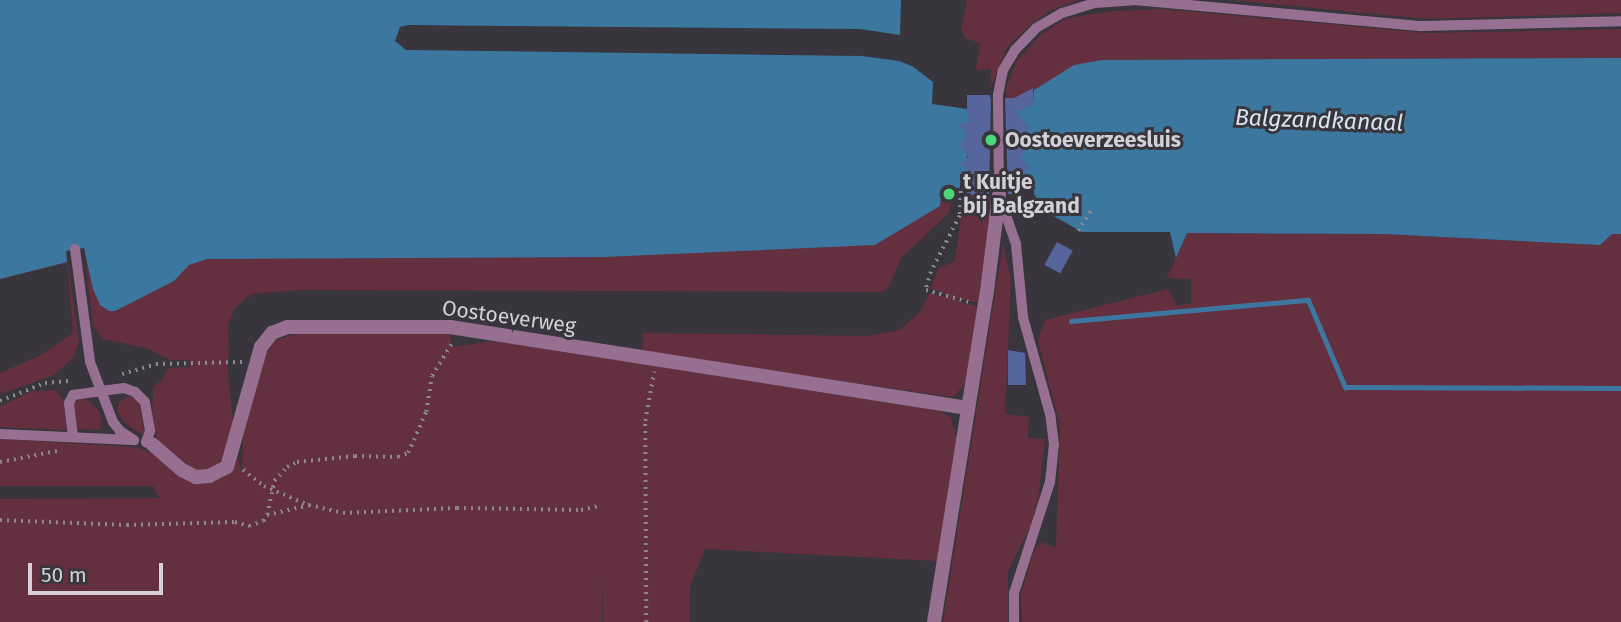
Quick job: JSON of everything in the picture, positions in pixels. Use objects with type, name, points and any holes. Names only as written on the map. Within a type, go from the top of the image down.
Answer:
[{"type":"street","points":[[934,622],[999,195]]},
{"type":"street","name":"Oostoeverweg","points":[[149,443],[182,470],[196,477],[209,476],[227,467],[235,448],[261,347],[272,333],[288,327],[450,327],[968,408]]},
{"type":"lane","points":[[1014,622],[1014,593],[1050,482],[1054,445],[1050,414],[1023,317],[1016,244],[999,195],[998,95],[1003,70],[1015,50],[1037,28],[1062,13],[1095,3],[1134,0],[1422,26],[1621,21]]},
{"type":"lane","points":[[75,249],[90,362],[113,422],[134,440]]},
{"type":"lane","points":[[0,434],[73,436],[149,443],[147,406],[141,396],[124,388],[77,392],[70,399],[73,436]]},
{"type":"path","points":[[948,193],[961,191],[958,223],[931,272],[926,290],[957,299]]},
{"type":"path","points":[[1078,231],[1092,209]]},
{"type":"path","points":[[0,520],[127,525],[235,522],[249,526],[263,521],[267,514],[271,489],[279,474],[297,462],[355,456],[398,457],[408,453],[426,412],[432,376],[452,342]]},
{"type":"path","points":[[646,622],[645,421],[656,360]]},
{"type":"path","points":[[0,463],[65,449],[73,436]]},
{"type":"path","points":[[235,448],[244,472],[271,489],[309,505],[343,513],[457,508],[581,510],[599,506]]},
{"type":"path","points":[[267,514],[309,505]]},
{"type":"shaded area","points":[[967,0],[1079,0],[1049,11],[1031,24],[1007,48],[990,89],[991,69],[976,70],[980,43],[965,38],[961,29]]},
{"type":"shaded area","points":[[1232,0],[1621,0],[1621,13],[1426,19]]},
{"type":"shaded area","points":[[1162,9],[1426,33],[1621,29],[1621,58],[1102,60],[1034,104],[1007,107],[1006,89],[1016,62],[1042,34],[1067,18],[1112,11]]},
{"type":"shaded area","points":[[953,188],[950,212],[901,258],[889,287],[882,292],[301,290],[251,294],[233,310],[228,326],[227,362],[234,430],[225,459],[212,470],[194,470],[159,442],[152,423],[153,387],[163,379],[168,368],[190,367],[190,360],[170,360],[146,348],[103,339],[93,326],[84,248],[940,206],[942,195],[948,195],[942,189]]},
{"type":"shaded area","points":[[964,195],[992,195],[979,303],[957,298],[957,301],[978,307],[966,383],[953,397],[642,353],[643,333],[867,336],[900,330],[921,311],[929,293],[945,297],[945,294],[930,288],[939,268],[955,261]]},
{"type":"shaded area","points":[[1187,233],[1384,234],[1600,245],[1612,234],[1621,234],[1621,622],[1022,622],[1021,594],[1034,550],[1042,542],[1056,548],[1060,426],[1038,341],[1045,320],[1168,289],[1177,306],[1191,303],[1191,279],[1167,278]]},
{"type":"shaded area","points":[[1003,243],[1011,281],[1005,414],[1029,417],[1028,438],[1045,439],[1038,499],[1030,527],[1008,571],[1008,622],[943,622]]},
{"type":"shaded area","points":[[66,251],[79,341],[74,357],[54,375],[0,394],[0,373],[41,355],[73,333],[67,263],[0,279],[0,257]]},
{"type":"shaded area","points":[[298,333],[450,333],[452,347],[492,341],[508,343],[940,411],[950,417],[957,438],[937,561],[705,549],[690,587],[690,622],[603,622],[603,563],[602,622],[0,622],[0,499],[160,498],[153,486],[0,486],[0,439],[136,447],[156,455],[197,482],[222,478],[238,459],[242,472],[243,437],[265,355],[276,340]]},
{"type":"shaded area","points":[[55,390],[64,400],[67,430],[0,427],[0,406],[32,391]]},
{"type":"shaded area","points":[[82,397],[98,409],[102,419],[100,430],[77,429],[74,404]]},
{"type":"shaded area","points":[[134,397],[141,405],[144,435],[128,426],[117,412],[119,402]]},
{"type":"water","points":[[0,0],[901,0],[900,35],[860,29],[408,25],[400,27],[395,41],[406,50],[862,56],[899,61],[912,66],[933,82],[932,104],[967,109],[967,164],[960,165],[967,166],[967,182],[960,183],[960,188],[942,189],[940,206],[875,245],[604,257],[207,259],[189,265],[174,281],[115,311],[109,311],[100,305],[93,289],[84,248],[66,251],[67,262],[0,279]]},
{"type":"water","name":"Balgzandkanaal","points":[[1621,58],[1621,234],[1612,234],[1600,245],[1384,234],[1187,233],[1176,258],[1170,232],[1082,232],[1034,205],[1034,189],[1015,183],[1015,170],[1029,167],[1015,164],[1015,144],[1029,127],[1015,124],[1015,110],[1034,104],[1034,90],[1074,65],[1102,60]]},
{"type":"building","points":[[1033,88],[1034,104],[1016,112],[1029,127],[1021,137],[1029,147],[1020,157],[1029,167],[1013,185],[1013,194],[1008,194],[1005,98],[1014,98]]},
{"type":"building","points":[[967,95],[989,95],[991,99],[989,195],[967,195],[967,168],[960,166],[968,157],[960,145],[967,133],[959,124],[967,123]]},
{"type":"building","points":[[1057,242],[1073,251],[1060,273],[1044,265]]},
{"type":"building","points":[[1008,350],[1025,353],[1026,385],[1008,385]]},
{"type":"waterway","points":[[1071,321],[1308,300],[1345,387],[1621,388]]},
{"type":"place","name":"Oostoeverzeesluis","points":[[991,140]]},
{"type":"place","name":"t Kuitje bij Balgzand","points":[[949,194]]}]
